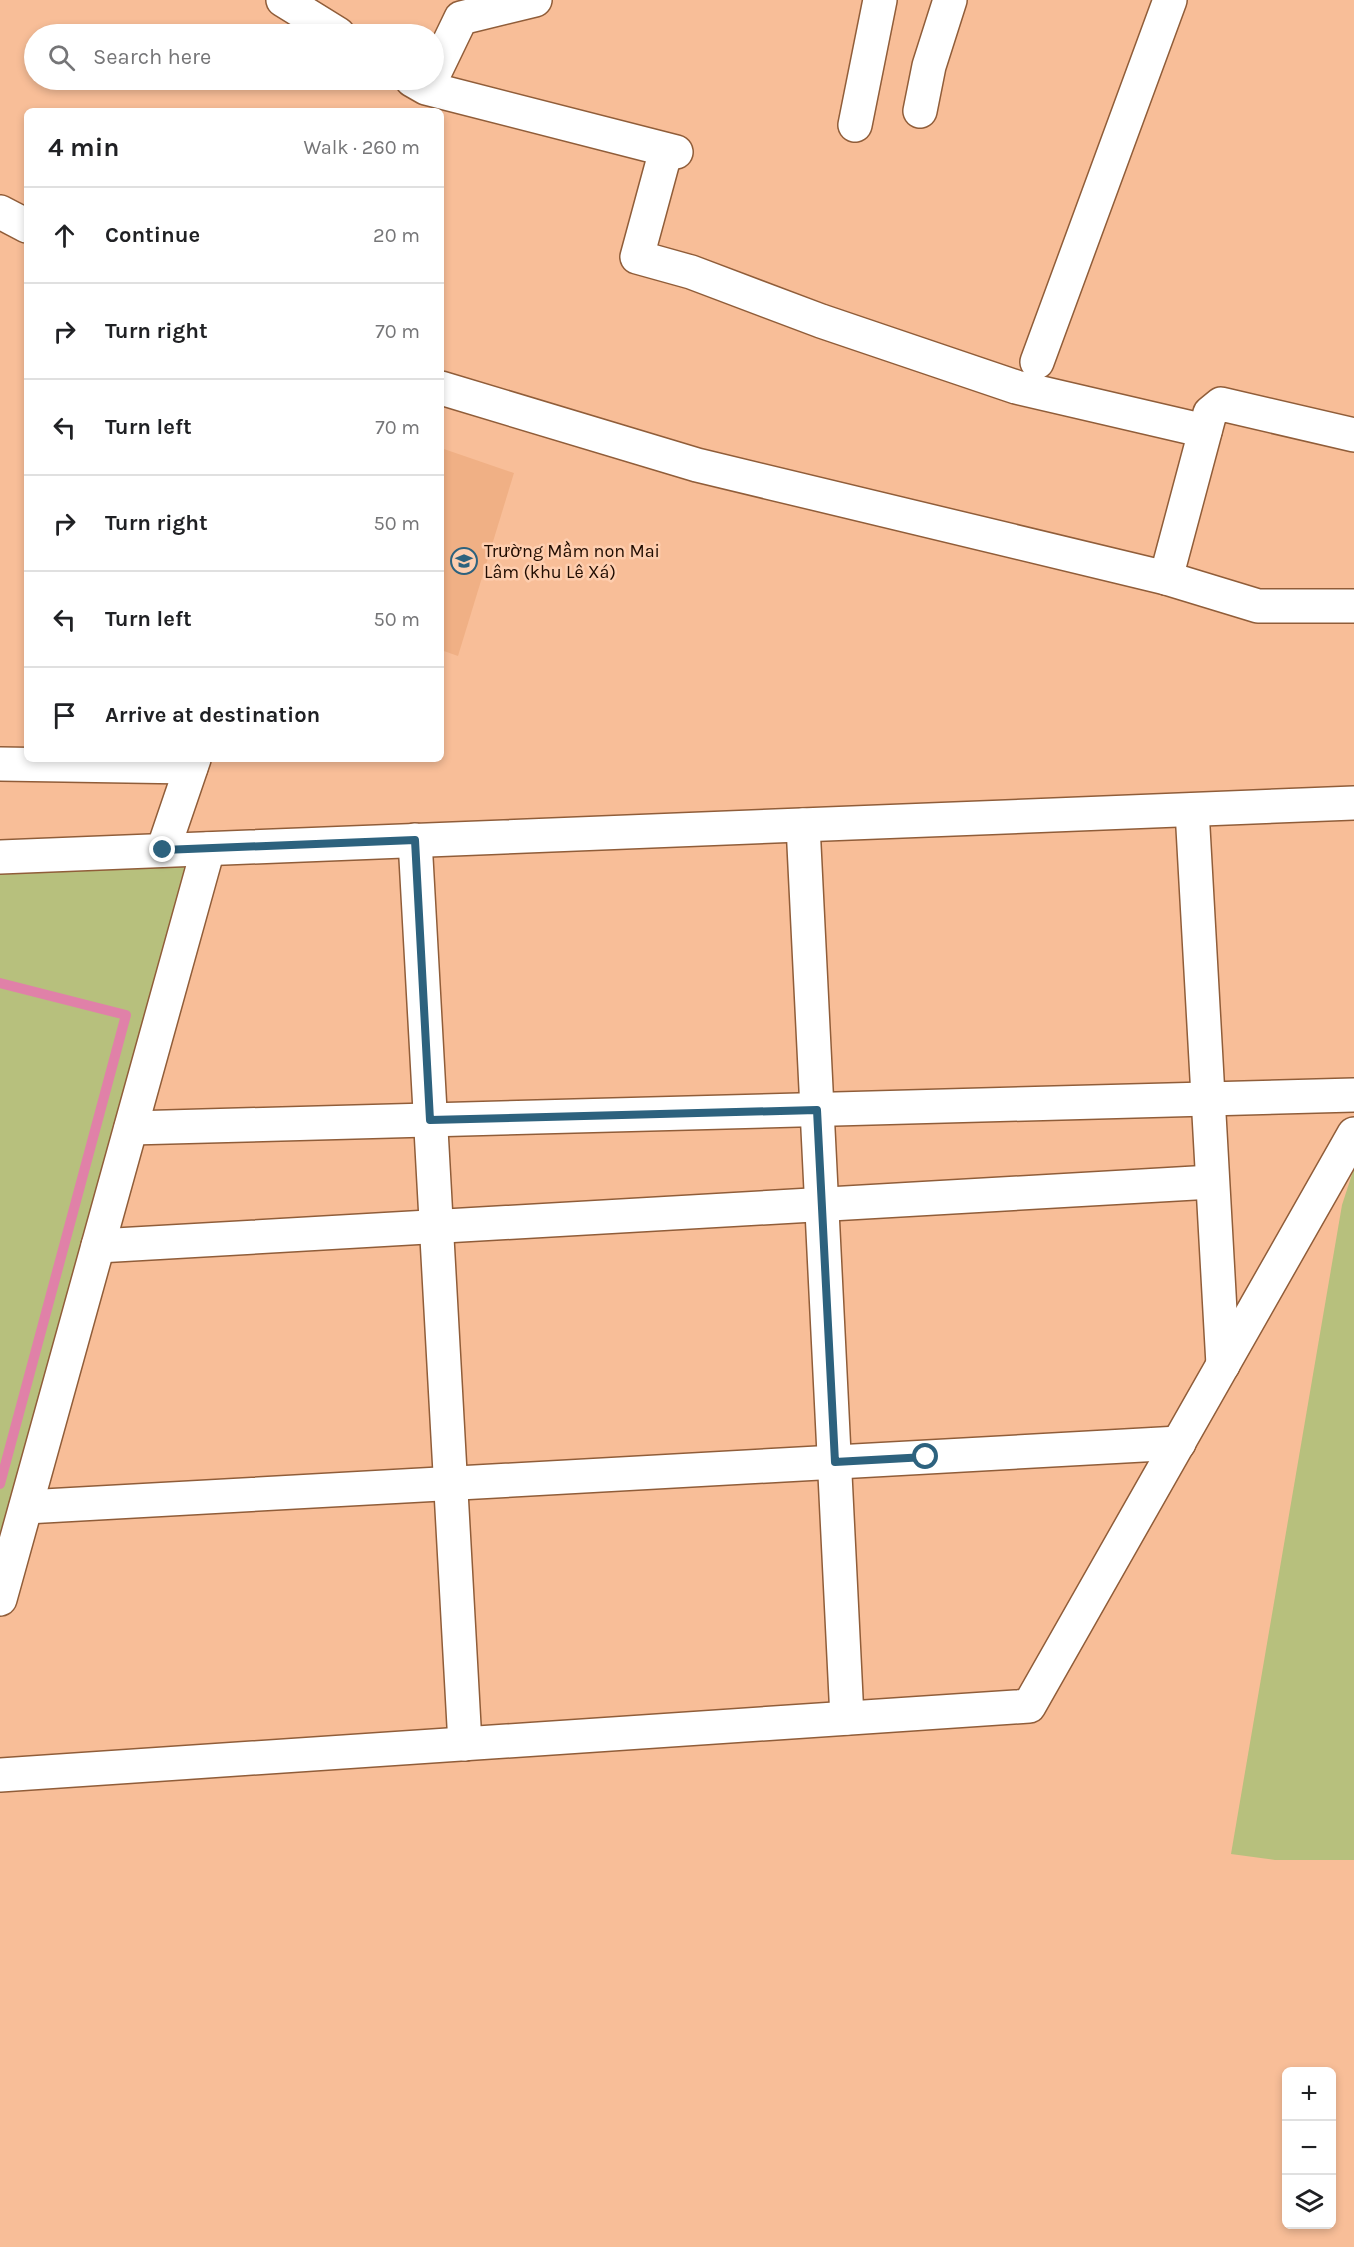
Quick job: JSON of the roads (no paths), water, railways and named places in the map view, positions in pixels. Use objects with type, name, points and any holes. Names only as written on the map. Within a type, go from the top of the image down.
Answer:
[{"type":"street","points":[[283,0],[322,24]]},
{"type":"street","points":[[444,49],[461,18],[536,0]]},
{"type":"street","points":[[855,125],[880,0]]},
{"type":"street","points":[[920,111],[929,66],[950,0]]},
{"type":"street","points":[[1037,362],[1170,0]]},
{"type":"street","points":[[439,90],[671,151],[637,257],[692,272],[821,321],[1016,387],[1205,431]]},
{"type":"street","points":[[0,212],[24,224]]},
{"type":"street","points":[[444,389],[697,465],[1166,578],[1258,606],[1354,606]]},
{"type":"street","points":[[1166,578],[1210,413],[1221,404],[1354,435]]},
{"type":"street","points":[[0,764],[192,763],[163,850]]},
{"type":"street","points":[[0,856],[1354,803]]},
{"type":"street","points":[[1192,810],[1223,1365]]},
{"type":"street","points":[[803,825],[847,1718]]},
{"type":"street","points":[[415,840],[465,1744]]},
{"type":"street","points":[[0,1599],[208,849]]},
{"type":"street","points":[[131,1128],[1354,1095]]},
{"type":"street","points":[[0,1775],[1029,1706],[1354,1134]]},
{"type":"street","points":[[98,1246],[1212,1182]]},
{"type":"street","points":[[26,1507],[1179,1443]]},
{"type":"waterway","points":[[0,983],[126,1015],[0,1484]]},
{"type":"place","name":"Trường Mầm non Mai Lâm (khu Lê Xá)","points":[[464,561]]}]
